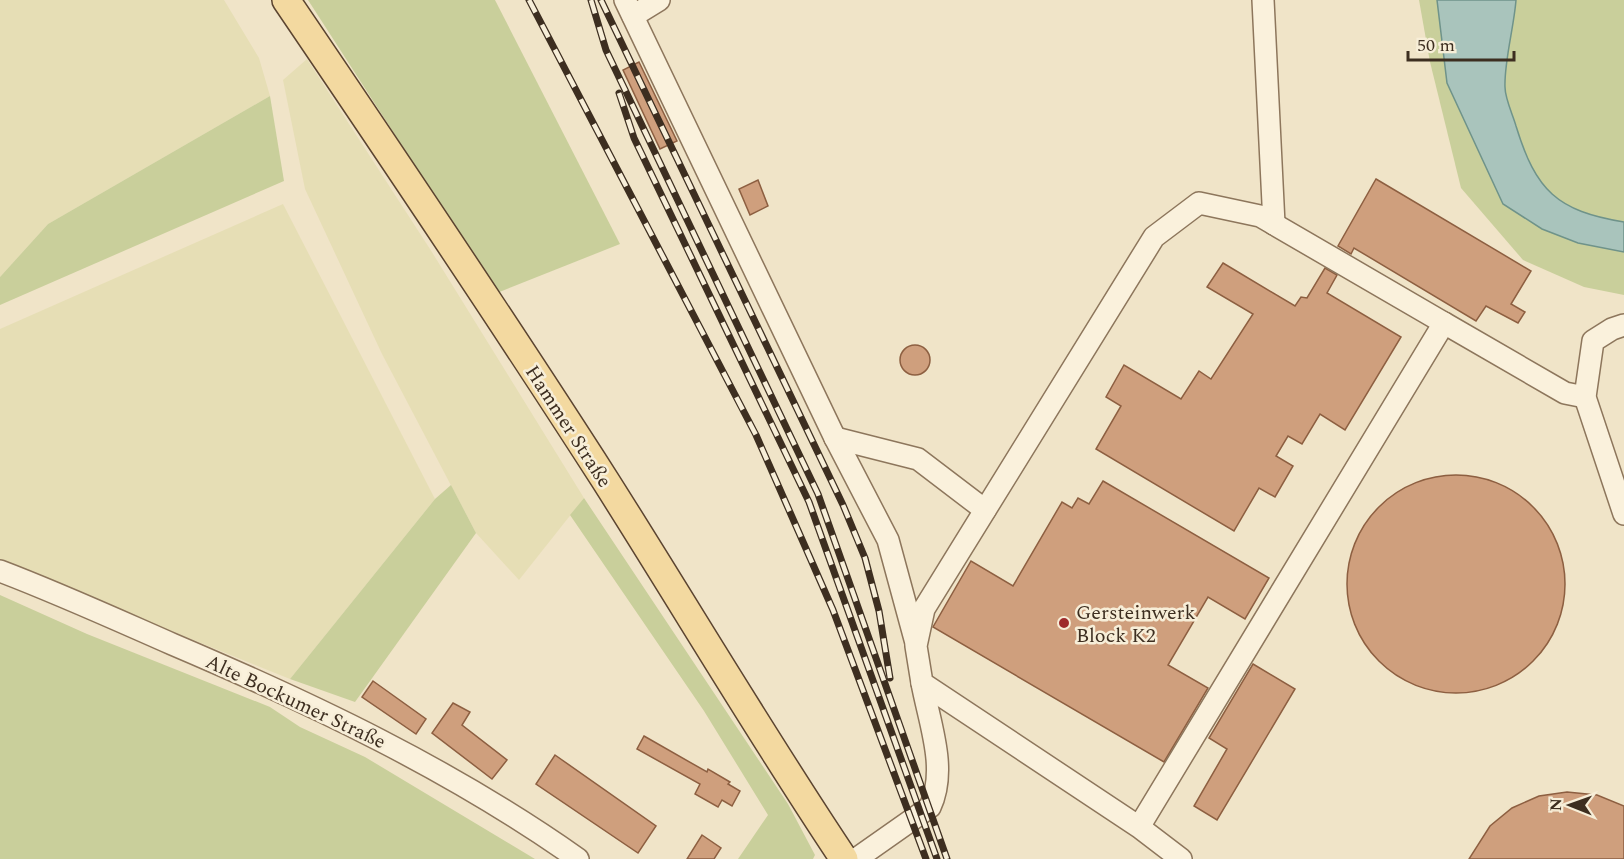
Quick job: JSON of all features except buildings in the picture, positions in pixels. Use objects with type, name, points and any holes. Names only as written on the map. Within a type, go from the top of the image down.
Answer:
[{"type":"main road","name":"Hammer Straße","points":[[286,0],[457,252],[560,412],[769,747],[844,859]]},
{"type":"street","points":[[658,0],[629,8],[835,438],[888,540],[916,646],[939,775],[933,802],[930,807],[856,859]]},
{"type":"street","points":[[1263,0],[1274,224]]},
{"type":"street","points":[[916,646],[924,609],[1154,237],[1199,203],[1260,216],[1565,393],[1584,397]]},
{"type":"street","points":[[1139,827],[1444,322]]},
{"type":"street","points":[[1624,326],[1612,329],[1593,341],[1584,397],[1624,514]]},
{"type":"street","points":[[835,438],[918,459],[985,510]]},
{"type":"street","name":"Alte Bockumer Straße","points":[[0,572],[251,677],[409,754],[483,795],[578,859]]},
{"type":"street","points":[[922,682],[1139,827],[1181,859]]},
{"type":"shaded area","points":[[0,0],[224,0],[259,58],[270,96],[48,224],[0,277]]},
{"type":"shaded area","points":[[307,59],[430,249],[584,498],[519,580],[476,533],[382,354],[305,189],[283,80]]},
{"type":"shaded area","points":[[283,204],[435,499],[290,679],[0,562],[0,329]]},
{"type":"green space","points":[[308,0],[495,0],[620,244],[497,293]]},
{"type":"green space","points":[[1419,0],[1624,0],[1624,295],[1584,287],[1523,260],[1461,188],[1430,62]]},
{"type":"green space","points":[[270,96],[284,181],[0,305],[0,277],[48,224]]},
{"type":"green space","points":[[451,485],[476,533],[355,702],[290,679],[435,499]]},
{"type":"green space","points":[[584,498],[788,804],[815,855],[813,859],[738,859],[768,815],[704,711],[570,515]]},
{"type":"green space","points":[[0,595],[87,634],[270,707],[300,727],[365,757],[535,859],[0,859]]},
{"type":"water","points":[[1437,0],[1516,0],[1506,67],[1505,92],[1532,167],[1552,194],[1566,204],[1582,212],[1624,222],[1624,252],[1578,243],[1542,229],[1503,204],[1447,83]]},
{"type":"railway","points":[[529,0],[756,435],[833,610],[926,859]]},
{"type":"railway","points":[[591,0],[606,50],[818,494],[947,859]]},
{"type":"railway","points":[[601,0],[843,505],[865,558],[879,611],[890,678]]},
{"type":"railway","points":[[619,93],[634,138],[809,502],[937,859]]},
{"type":"place","name":"Gersteinwerk Block K2","points":[[1064,623]]}]
